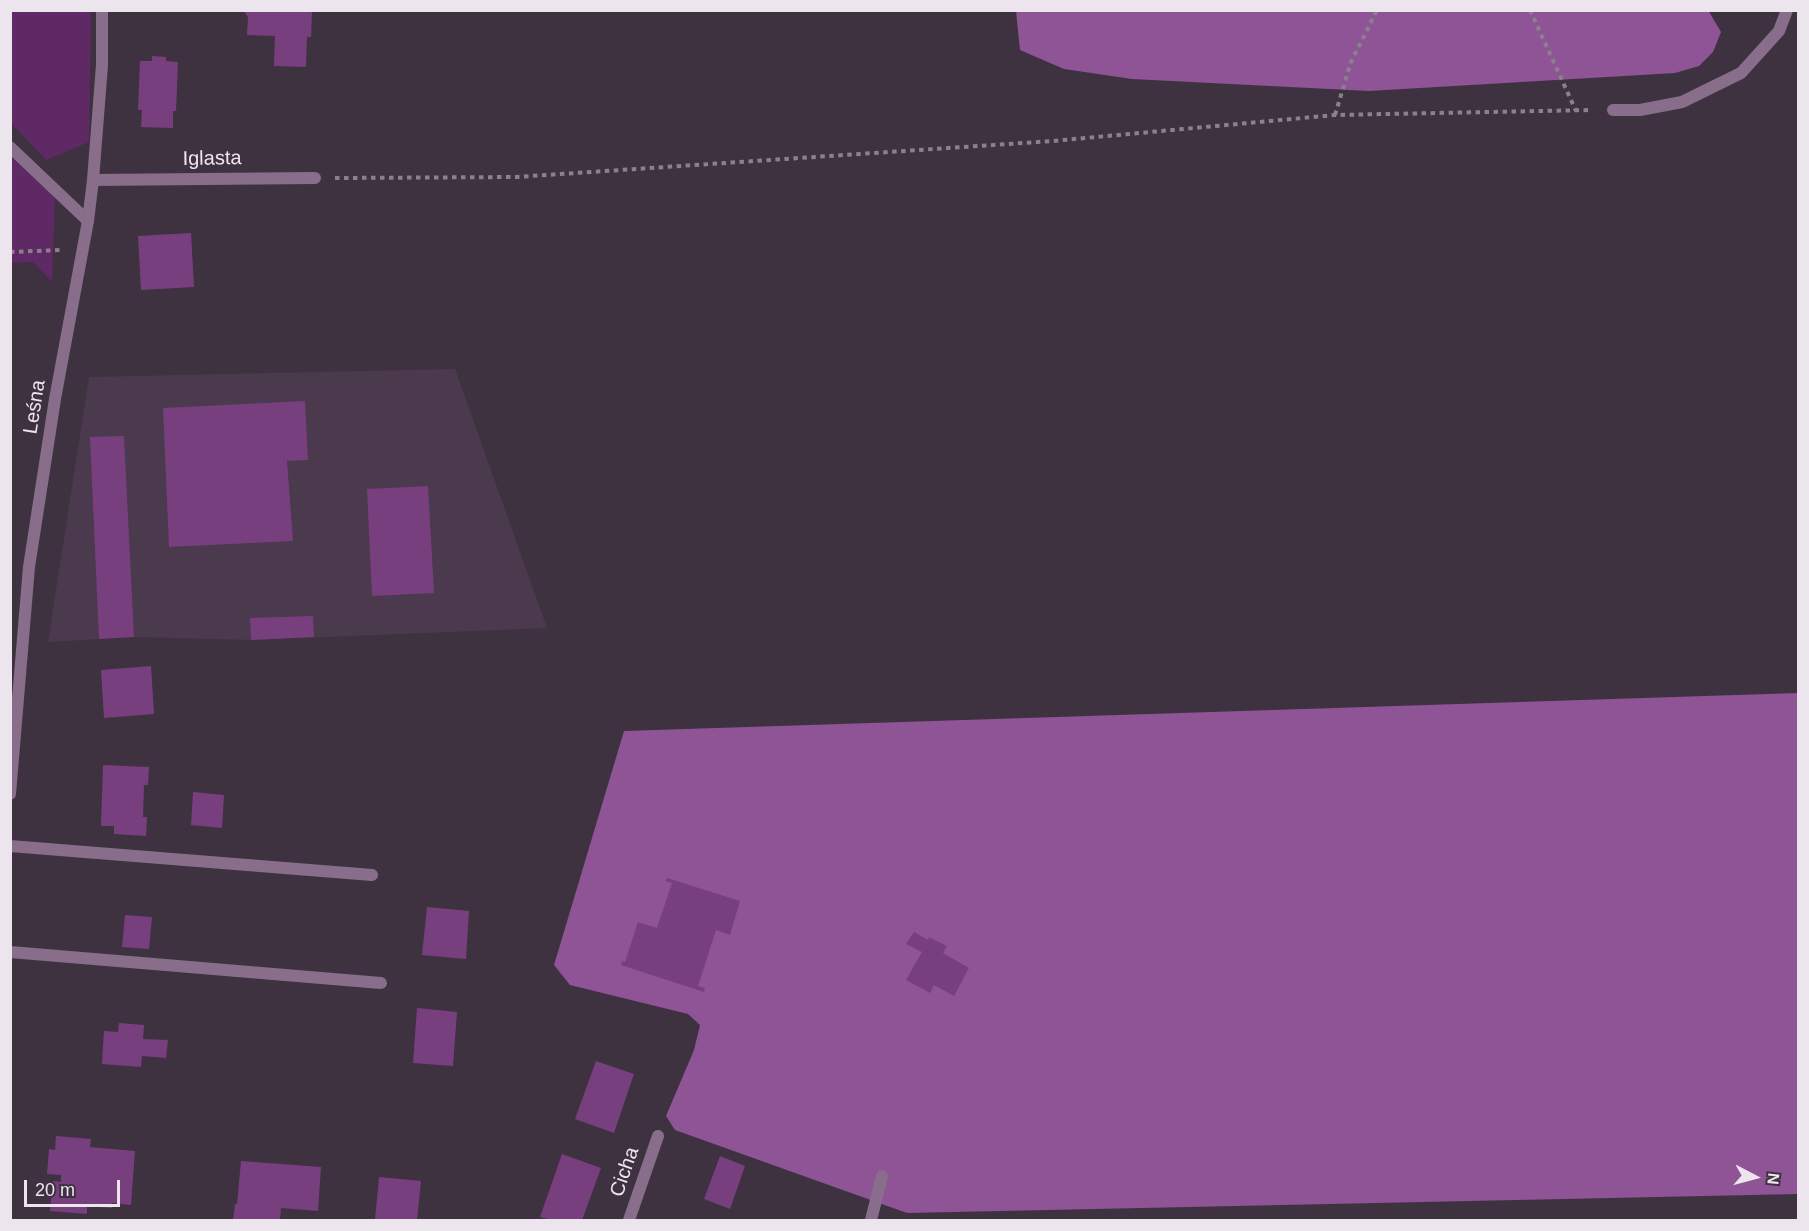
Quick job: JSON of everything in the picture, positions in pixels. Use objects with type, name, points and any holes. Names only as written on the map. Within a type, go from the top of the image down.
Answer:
[{"type":"street","name":"Leśna","points":[[10,794],[29,567],[55,399],[84,246],[93,180],[102,65],[102,10]]},
{"type":"street","points":[[1613,110],[1640,110],[1682,102],[1742,73],[1779,31],[1787,10]]},
{"type":"street","points":[[10,147],[88,221]]},
{"type":"street","name":"Iglasta","points":[[93,180],[315,178]]},
{"type":"street","points":[[10,846],[372,875]]},
{"type":"street","points":[[10,952],[381,983]]},
{"type":"street","name":"Cicha","points":[[629,1221],[658,1136]]},
{"type":"street","points":[[871,1221],[882,1176]]},
{"type":"path","points":[[1335,115],[1351,62],[1377,10]]},
{"type":"path","points":[[1530,10],[1576,111]]},
{"type":"path","points":[[315,178],[516,177],[1053,141],[1335,115],[1613,110]]},
{"type":"path","points":[[10,252],[84,246]]},
{"type":"shaded area","points":[[11,10],[91,11],[89,142],[46,160],[11,123]]},
{"type":"shaded area","points":[[1708,10],[1721,32],[1713,52],[1699,66],[1675,73],[1369,91],[1132,79],[1064,69],[1020,50],[1016,11]]},
{"type":"shaded area","points":[[11,157],[55,197],[52,282],[33,262],[11,263]]},
{"type":"shaded area","points":[[455,369],[547,628],[251,640],[134,637],[48,642],[89,377]]},
{"type":"shaded area","points":[[1798,693],[1798,1194],[907,1213],[675,1130],[666,1116],[694,1050],[700,1025],[688,1014],[570,985],[554,965],[624,731]]},
{"type":"building","points":[[243,10],[312,10],[311,37],[307,37],[306,67],[274,66],[275,36],[247,35],[248,17]]},
{"type":"building","points":[[152,56],[166,57],[166,61],[178,62],[173,128],[141,127],[142,110],[138,110],[140,61],[152,61]]},
{"type":"building","points":[[191,233],[194,287],[141,290],[138,236]]},
{"type":"building","points":[[305,401],[308,460],[287,461],[293,541],[169,547],[163,408]]},
{"type":"building","points":[[124,436],[134,637],[99,639],[90,437]]},
{"type":"building","points":[[428,486],[434,593],[372,596],[367,489]]},
{"type":"building","points":[[313,616],[314,637],[251,640],[250,618]]},
{"type":"building","points":[[151,666],[154,714],[104,718],[101,670]]},
{"type":"building","points":[[103,765],[149,767],[148,785],[144,785],[143,817],[147,817],[146,836],[114,834],[114,826],[101,826]]},
{"type":"building","points":[[193,792],[224,795],[222,828],[191,825]]},
{"type":"building","points":[[667,878],[740,901],[730,935],[716,930],[698,986],[705,988],[704,992],[621,965],[622,961],[625,962],[638,922],[657,928],[672,883],[665,881]]},
{"type":"building","points":[[427,907],[469,911],[466,959],[422,955]]},
{"type":"building","points":[[125,915],[152,917],[149,949],[122,947]]},
{"type":"building","points":[[914,932],[928,940],[929,937],[947,946],[943,953],[969,968],[954,996],[934,985],[930,993],[906,980],[922,952],[906,944]]},
{"type":"building","points":[[417,1008],[457,1012],[453,1066],[413,1063]]},
{"type":"building","points":[[119,1023],[144,1025],[143,1039],[168,1040],[166,1058],[142,1056],[141,1067],[102,1064],[104,1031],[118,1032]]},
{"type":"building","points":[[596,1061],[634,1074],[614,1133],[575,1119]]},
{"type":"building","points":[[56,1136],[91,1139],[90,1147],[135,1151],[131,1205],[112,1203],[112,1208],[87,1206],[87,1214],[50,1211],[53,1181],[61,1182],[61,1175],[47,1174],[49,1149],[55,1150]]},
{"type":"building","points":[[562,1154],[601,1168],[582,1220],[551,1220],[540,1217]]},
{"type":"building","points":[[720,1156],[745,1166],[730,1209],[704,1199]]},
{"type":"building","points":[[241,1161],[321,1167],[318,1211],[281,1208],[280,1220],[233,1220],[235,1204],[237,1204]]},
{"type":"building","points":[[379,1177],[421,1181],[417,1220],[375,1220]]}]
